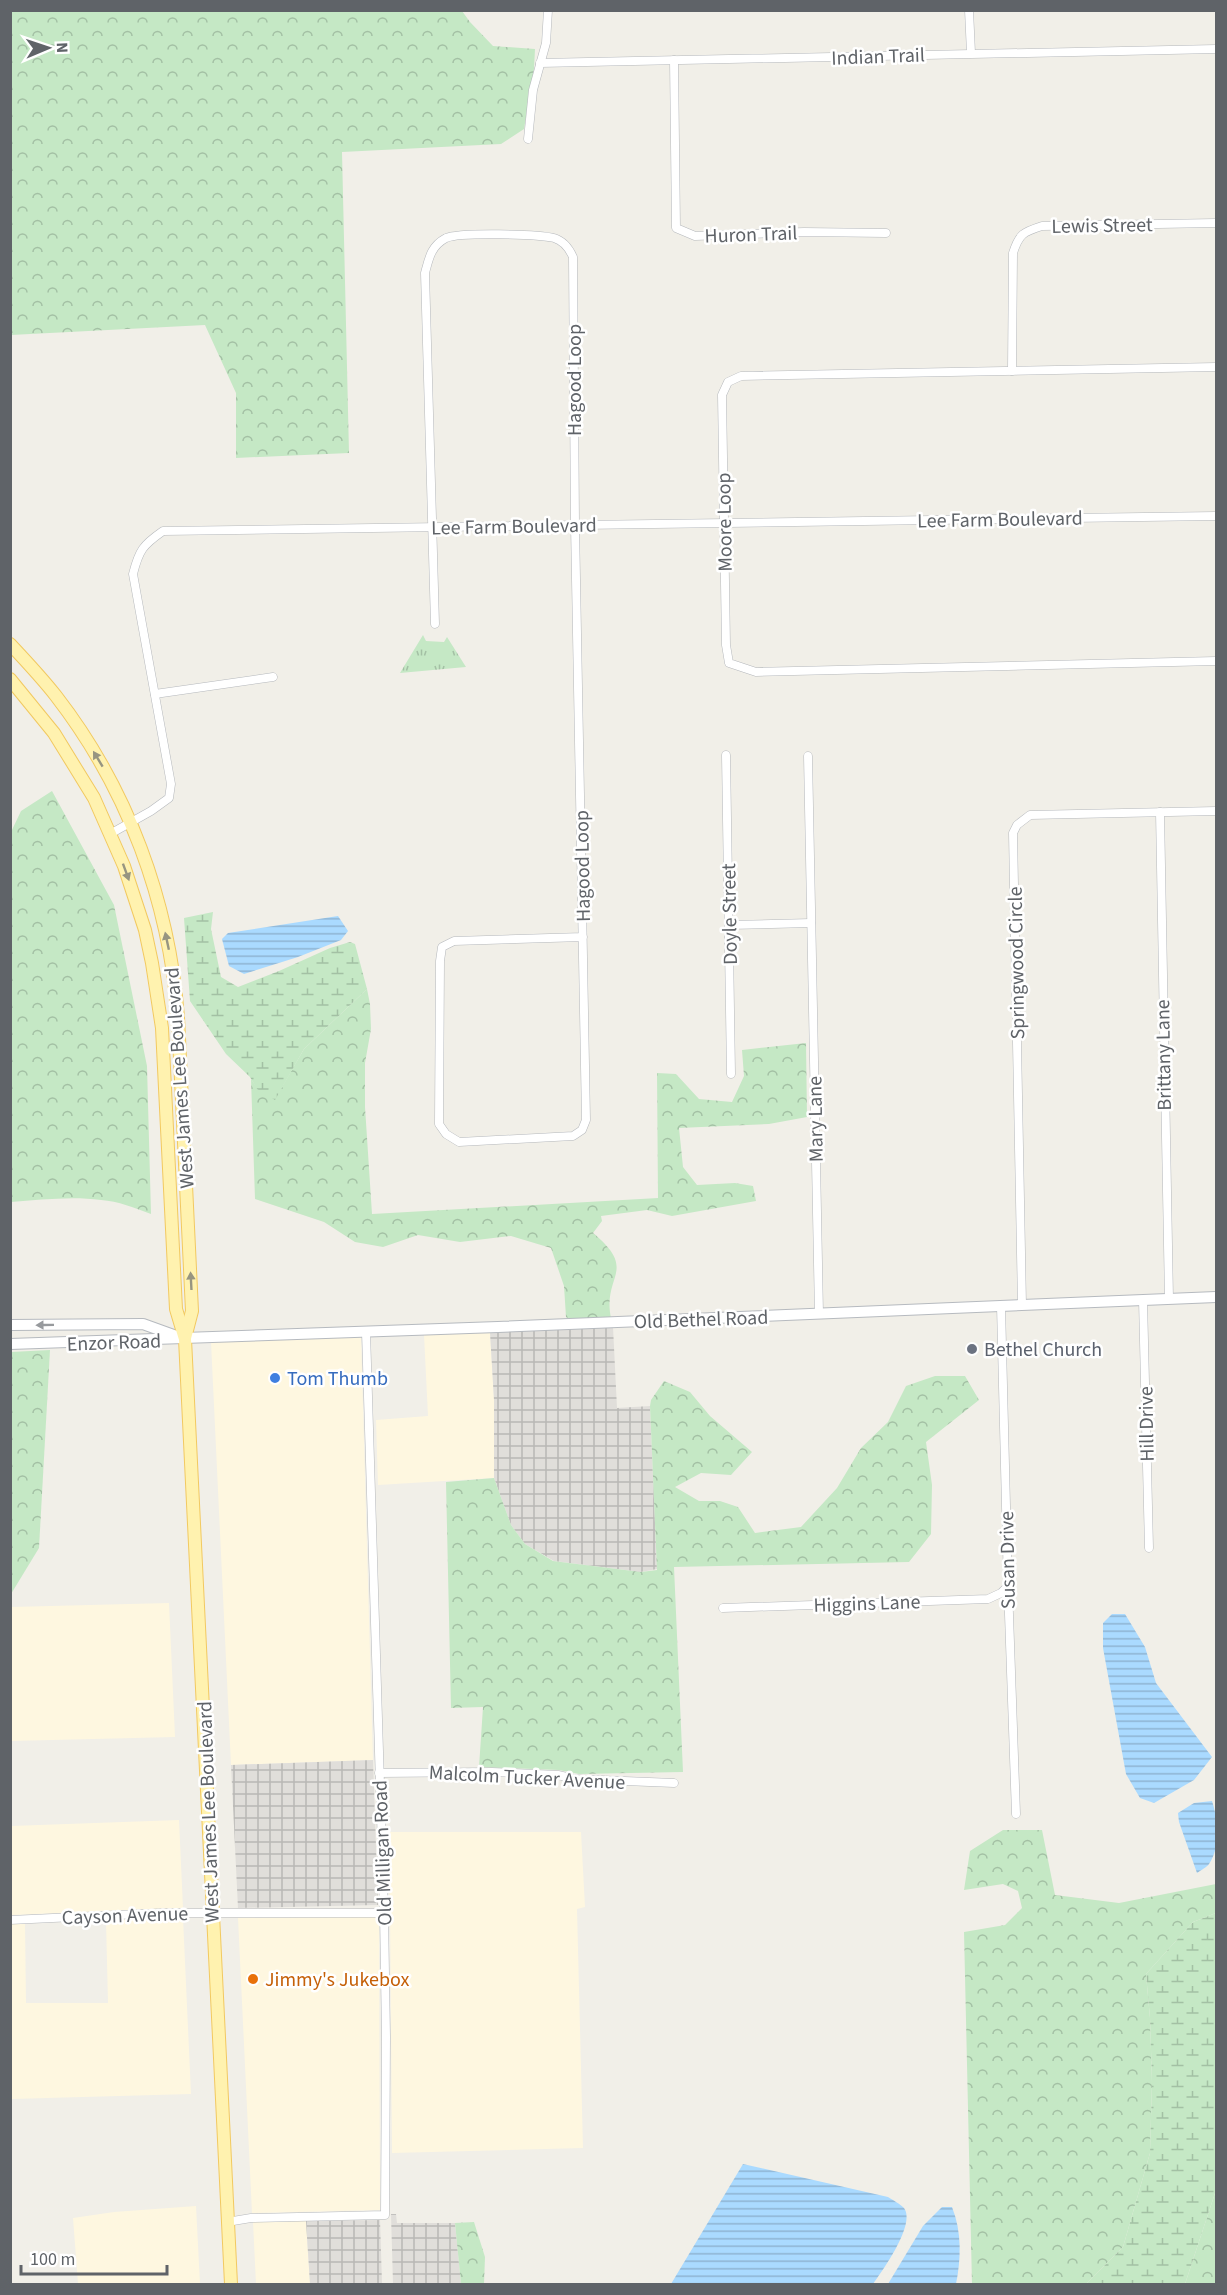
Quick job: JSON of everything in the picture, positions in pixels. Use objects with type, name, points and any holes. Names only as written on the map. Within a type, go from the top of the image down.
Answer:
[{"type":"main road","name":"West James Lee Boulevard","points":[[10,644],[55,694],[81,731],[112,784],[141,847],[162,913],[175,984],[192,1311],[184,1339]]},
{"type":"main road","name":"West James Lee Boulevard","points":[[10,679],[54,733],[93,798],[110,834],[124,866],[145,930],[158,996],[168,1131],[176,1309],[184,1339],[231,2284]]},
{"type":"street","points":[[528,139],[533,90],[546,43],[548,10]]},
{"type":"street","points":[[969,10],[971,53]]},
{"type":"street","name":"Indian Trail","points":[[540,63],[1216,49]]},
{"type":"street","name":"Huron Trail","points":[[674,60],[676,228],[695,236],[804,232],[886,233]]},
{"type":"street","name":"Lewis Street","points":[[1012,371],[1012,253],[1017,238],[1027,230],[1042,226],[1216,223]]},
{"type":"street","name":"Hagood Loop","points":[[435,624],[430,527],[425,273],[431,250],[447,238],[470,234],[554,238],[567,245],[573,257],[575,525],[583,937],[586,1120],[582,1130],[573,1136],[459,1142],[446,1134],[439,1124],[442,947],[454,940],[583,937]]},
{"type":"street","name":"Moore Loop","points":[[1216,367],[741,376],[728,382],[722,395],[726,645],[729,663],[756,672],[1216,661]]},
{"type":"street","name":"Lee Farm Boulevard","points":[[110,834],[152,811],[169,798],[171,784],[133,574],[138,554],[146,542],[163,531],[1216,516]]},
{"type":"street","points":[[155,694],[273,677]]},
{"type":"street","name":"Doyle Street","points":[[726,755],[731,1074]]},
{"type":"street","name":"Mary Lane","points":[[808,756],[819,1314]]},
{"type":"street","name":"Springwood Circle","points":[[1023,1305],[1013,833],[1017,825],[1030,815],[1216,811]]},
{"type":"street","name":"Brittany Lane","points":[[1160,812],[1168,1299]]},
{"type":"street","points":[[729,925],[811,923]]},
{"type":"street","name":"Old Bethel Road","points":[[184,1339],[1216,1297]]},
{"type":"street","name":"Hill Drive","points":[[1143,1300],[1149,1548]]},
{"type":"street","name":"Susan Drive","points":[[1001,1306],[1016,1814]]},
{"type":"street","name":"Enzor Road","points":[[10,1325],[143,1324],[184,1339]]},
{"type":"street","name":"Old Milligan Road","points":[[227,2222],[268,2217],[385,2215],[384,1912],[366,1332]]},
{"type":"street","name":"Enzor Road","points":[[10,1344],[184,1339]]},
{"type":"street","name":"Higgins Lane","points":[[723,1608],[988,1599],[994,1598],[1008,1586]]},
{"type":"street","name":"Malcolm Tucker Avenue","points":[[380,1773],[492,1772],[558,1775],[574,1779],[674,1783]]},
{"type":"street","name":"Cayson Avenue","points":[[10,1920],[160,1913],[384,1912]]},
{"type":"shaded area","points":[[613,1327],[617,1408],[650,1406],[657,1569],[641,1572],[554,1561],[525,1544],[511,1525],[494,1478],[494,1400],[490,1332]]},
{"type":"shaded area","points":[[490,1332],[494,1400],[494,1478],[378,1485],[376,1420],[428,1416],[424,1335]]},
{"type":"shaded area","points":[[361,1337],[373,1760],[231,1765],[211,1342]]},
{"type":"shaded area","points":[[169,1603],[175,1737],[11,1741],[11,1607]]},
{"type":"shaded area","points":[[373,1760],[378,1905],[238,1908],[231,1765]]},
{"type":"shaded area","points":[[179,1820],[183,1908],[11,1915],[11,1826]]},
{"type":"shaded area","points":[[387,1832],[581,1832],[585,1907],[577,1909],[583,2148],[392,2153],[390,1908]]},
{"type":"shaded area","points":[[379,1917],[380,2210],[252,2213],[238,1918]]},
{"type":"shaded area","points":[[183,1918],[191,2094],[11,2099],[11,1924],[25,1924],[26,2003],[108,2003],[106,1921]]},
{"type":"shaded area","points":[[196,2206],[200,2284],[78,2284],[73,2218],[114,2212]]},
{"type":"shaded area","points":[[391,2214],[396,2214],[397,2223],[455,2223],[461,2284],[393,2284]]},
{"type":"shaded area","points":[[380,2220],[382,2284],[310,2284],[306,2221]]},
{"type":"shaded area","points":[[306,2221],[310,2284],[256,2284],[253,2222]]},
{"type":"green space","points":[[11,11],[462,11],[493,46],[535,49],[524,129],[501,144],[342,152],[349,453],[236,458],[236,393],[205,325],[11,335]]},
{"type":"green space","points":[[423,635],[426,641],[444,642],[447,637],[466,667],[400,673]]},
{"type":"green space","points":[[52,791],[114,905],[147,1066],[151,1214],[120,1203],[90,1199],[11,1202],[11,832],[21,811]]},
{"type":"green space","points":[[213,912],[211,929],[221,977],[238,987],[330,948],[350,942],[355,944],[367,989],[304,1049],[275,1100],[257,1089],[250,1077],[226,1054],[190,1001],[184,918]]},
{"type":"green space","points":[[367,989],[371,1029],[365,1063],[365,1107],[372,1214],[658,1198],[657,1073],[676,1074],[699,1099],[732,1102],[744,1076],[742,1050],[806,1043],[807,1117],[769,1124],[679,1128],[683,1167],[697,1185],[735,1183],[753,1186],[756,1201],[672,1216],[647,1210],[601,1216],[602,1221],[593,1233],[607,1246],[617,1265],[611,1292],[611,1318],[569,1319],[566,1317],[564,1286],[551,1248],[511,1236],[460,1242],[418,1235],[383,1247],[355,1242],[324,1222],[255,1199],[251,1079],[258,1089],[275,1099],[304,1049]]},
{"type":"green space","points":[[50,1350],[39,1548],[11,1594],[11,1352]]},
{"type":"green space","points":[[935,1376],[965,1376],[979,1400],[926,1442],[932,1485],[931,1534],[909,1562],[674,1567],[683,1772],[579,1774],[559,1770],[479,1767],[483,1707],[451,1708],[446,1482],[494,1478],[511,1525],[525,1544],[553,1561],[641,1572],[657,1570],[650,1406],[651,1400],[664,1381],[690,1392],[710,1416],[752,1452],[731,1475],[701,1473],[675,1487],[699,1501],[720,1501],[738,1507],[755,1533],[801,1527],[837,1488],[861,1448],[888,1422],[906,1386]]},
{"type":"green space","points":[[1003,1830],[1042,1830],[1055,1895],[1119,1903],[1216,1884],[1216,1913],[1193,1922],[1146,1974],[1152,2082],[1150,2153],[1123,2247],[1086,2284],[972,2284],[964,1932],[1005,1925],[1022,1908],[1018,1891],[1003,1884],[964,1890],[970,1851]]},
{"type":"green space","points":[[1216,1913],[1216,2190],[1185,2284],[1086,2284],[1123,2247],[1150,2153],[1152,2082],[1146,1974],[1193,1922]]},
{"type":"green space","points":[[1216,2190],[1216,2284],[1185,2284]]},
{"type":"green space","points":[[474,2222],[485,2257],[484,2284],[461,2284],[455,2223]]},
{"type":"water","points":[[338,916],[348,931],[341,940],[298,957],[244,974],[229,966],[222,939],[228,933]]},
{"type":"water","points":[[1112,1614],[1125,1614],[1145,1647],[1156,1683],[1212,1757],[1194,1780],[1154,1803],[1140,1798],[1126,1774],[1103,1648],[1103,1623]]},
{"type":"water","points":[[1212,1801],[1217,1824],[1217,1841],[1209,1864],[1197,1873],[1178,1813],[1194,1803]]},
{"type":"water","points":[[743,2164],[888,2197],[904,2208],[907,2215],[902,2235],[897,2247],[873,2284],[671,2284]]},
{"type":"water","points":[[942,2207],[952,2207],[958,2226],[960,2255],[956,2284],[888,2284],[923,2226]]},
{"type":"place","name":"Bethel Church","points":[[972,1349]]},
{"type":"place","name":"Tom Thumb","points":[[275,1378]]},
{"type":"place","name":"Jimmy's Jukebox","points":[[253,1979]]}]
